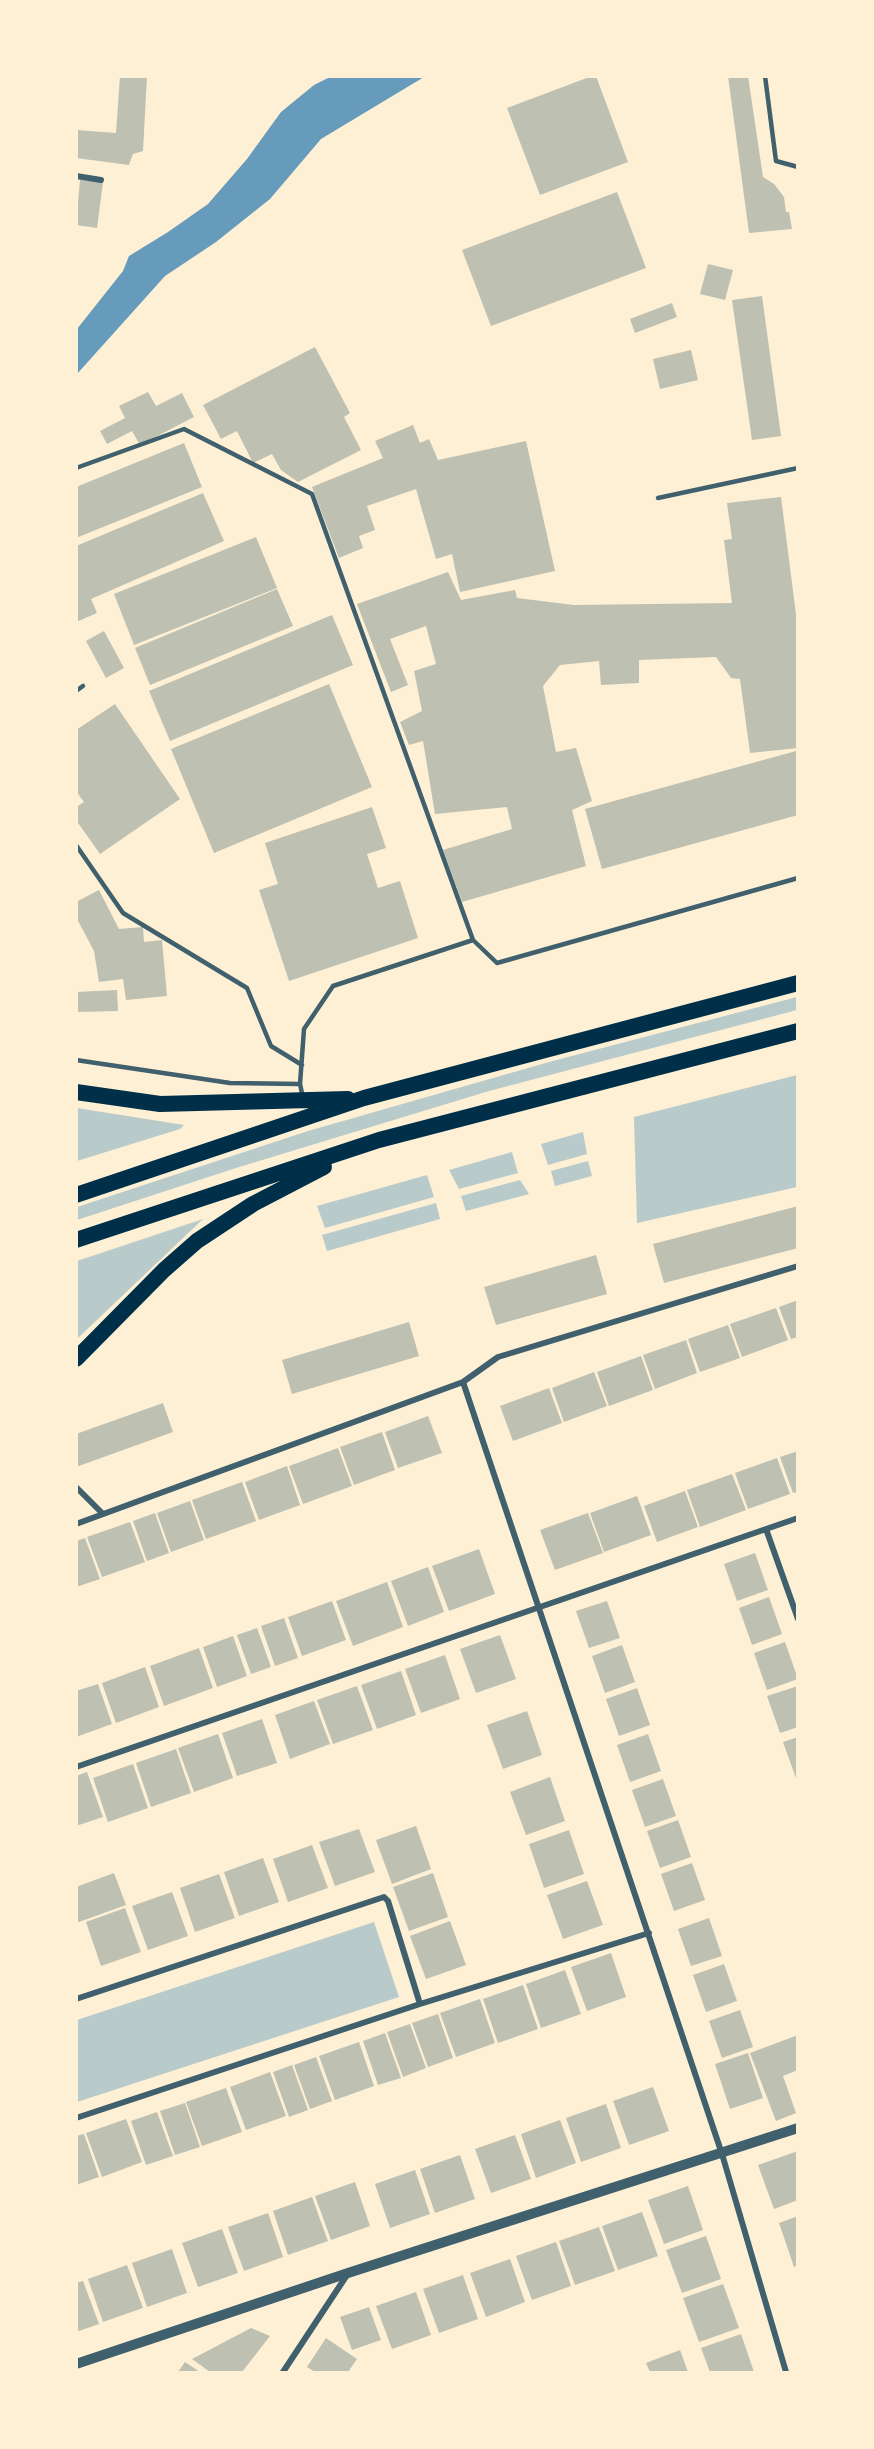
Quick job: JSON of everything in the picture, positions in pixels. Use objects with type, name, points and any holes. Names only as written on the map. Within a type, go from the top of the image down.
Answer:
[{"type":"highway","points":[[76,1195],[364,1098],[798,983]]},
{"type":"highway","points":[[76,1240],[379,1140],[798,1031]]},
{"type":"highway","points":[[76,1092],[160,1104],[302,1091],[364,1098]]},
{"type":"highway","points":[[76,1359],[164,1270],[197,1241],[276,1191],[379,1140]]},
{"type":"street","points":[[76,176],[100,180]]},
{"type":"street","points":[[76,1524],[463,1382],[498,1357],[798,1266]]},
{"type":"street","points":[[463,1382],[722,2154],[786,2373]]},
{"type":"street","points":[[76,1487],[103,1514]]},
{"type":"street","points":[[76,1767],[798,1518]]},
{"type":"street","points":[[766,1529],[798,1619]]},
{"type":"street","points":[[76,1999],[384,1897],[388,1901],[420,2004]]},
{"type":"street","points":[[76,2118],[420,2004],[649,1933]]},
{"type":"street","points":[[76,2364],[348,2273],[798,2128]]},
{"type":"street","points":[[283,2373],[348,2273]]},
{"type":"lane","points":[[765,76],[776,161],[798,167]]},
{"type":"lane","points":[[76,468],[184,429],[312,494],[473,940],[497,963],[798,878]]},
{"type":"lane","points":[[658,498],[798,468]]},
{"type":"lane","points":[[76,691],[83,686]]},
{"type":"lane","points":[[76,846],[123,913],[247,988],[271,1047],[302,1065]]},
{"type":"lane","points":[[76,1060],[230,1083],[302,1091],[303,1029],[333,986],[473,940]]},
{"type":"shaded area","points":[[797,997],[797,1010],[489,1091],[236,1168],[77,1220],[77,1207],[308,1131],[549,1062]]},
{"type":"shaded area","points":[[797,1075],[797,1187],[637,1223],[634,1117]]},
{"type":"shaded area","points":[[76,1108],[184,1125],[180,1129],[77,1161]]},
{"type":"shaded area","points":[[583,1132],[587,1154],[548,1165],[541,1144]]},
{"type":"shaded area","points":[[512,1152],[518,1173],[459,1189],[449,1170]]},
{"type":"shaded area","points":[[588,1161],[592,1176],[555,1186],[551,1171]]},
{"type":"shaded area","points":[[427,1175],[434,1197],[325,1228],[317,1206]]},
{"type":"shaded area","points":[[520,1180],[529,1194],[466,1211],[461,1196]]},
{"type":"shaded area","points":[[436,1203],[440,1219],[327,1251],[322,1235]]},
{"type":"shaded area","points":[[203,1219],[77,1339],[77,1261]]},
{"type":"shaded area","points":[[374,1922],[399,1997],[77,2102],[77,2020]]},
{"type":"water","points":[[330,77],[424,77],[321,139],[270,199],[216,242],[165,276],[77,374],[77,329],[123,271],[129,256],[208,204],[247,159],[281,112],[314,85]]},
{"type":"building","points":[[120,76],[147,76],[143,151],[133,154],[129,165],[76,158],[76,130],[116,133]]},
{"type":"building","points":[[596,76],[628,162],[540,195],[507,108]]},
{"type":"building","points":[[728,76],[748,76],[763,177],[774,184],[784,197],[792,229],[749,233]]},
{"type":"building","points":[[80,180],[103,182],[97,228],[76,225]]},
{"type":"building","points":[[617,192],[646,268],[491,326],[462,250]]},
{"type":"building","points":[[708,264],[733,270],[725,300],[700,294]]},
{"type":"building","points":[[762,296],[781,436],[752,440],[732,300]]},
{"type":"building","points":[[672,303],[677,317],[635,333],[630,319]]},
{"type":"building","points":[[315,347],[350,413],[344,417],[361,450],[298,482],[281,470],[272,454],[253,463],[237,431],[221,439],[203,405]]},
{"type":"building","points":[[691,350],[698,380],[660,389],[653,359]]},
{"type":"building","points":[[148,392],[156,406],[182,393],[194,417],[140,445],[132,431],[107,444],[100,431],[125,418],[119,406]]},
{"type":"building","points":[[413,425],[420,443],[429,439],[438,460],[526,441],[555,571],[460,592],[452,554],[436,559],[416,489],[367,506],[375,530],[359,536],[363,548],[339,558],[312,487],[383,458],[375,441]]},
{"type":"building","points":[[184,443],[202,487],[76,538],[76,487]]},
{"type":"building","points":[[203,493],[224,541],[91,599],[97,613],[76,622],[76,546]]},
{"type":"building","points":[[781,497],[798,630],[798,748],[750,753],[740,679],[731,678],[716,657],[639,660],[639,683],[601,685],[599,661],[560,665],[543,686],[556,752],[576,748],[592,801],[572,810],[586,866],[462,902],[443,850],[512,829],[507,807],[435,814],[423,741],[409,745],[400,722],[422,711],[414,671],[436,664],[426,626],[390,639],[408,685],[391,692],[357,604],[448,572],[461,600],[515,590],[517,598],[574,605],[732,603],[724,540],[732,539],[727,503]]},
{"type":"building","points":[[256,537],[277,588],[134,645],[114,594]]},
{"type":"building","points":[[277,589],[293,626],[150,685],[135,648]]},
{"type":"building","points":[[332,615],[353,665],[170,741],[149,691]]},
{"type":"building","points":[[104,631],[124,668],[106,678],[86,641]]},
{"type":"building","points":[[329,684],[372,787],[214,853],[171,749]]},
{"type":"building","points":[[115,704],[180,799],[100,854],[76,820],[76,807],[84,802],[76,791],[76,730]]},
{"type":"building","points":[[796,751],[798,815],[602,869],[585,809]]},
{"type":"building","points":[[372,807],[386,848],[367,854],[378,888],[400,881],[418,938],[289,981],[259,890],[278,884],[265,843]]},
{"type":"building","points":[[99,890],[119,929],[143,927],[144,942],[162,940],[167,996],[126,1000],[123,979],[99,982],[94,951],[76,917],[76,902]]},
{"type":"building","points":[[117,990],[118,1011],[76,1012],[76,992]]},
{"type":"building","points":[[798,1206],[798,1248],[664,1283],[653,1244]]},
{"type":"building","points":[[596,1255],[607,1294],[496,1325],[484,1287]]},
{"type":"building","points":[[798,1300],[798,1337],[791,1339],[779,1307]]},
{"type":"building","points":[[776,1308],[788,1340],[742,1357],[730,1324]]},
{"type":"building","points":[[409,1322],[419,1356],[292,1394],[282,1360]]},
{"type":"building","points":[[728,1325],[740,1358],[700,1372],[688,1339]]},
{"type":"building","points":[[686,1340],[697,1373],[655,1389],[643,1355]]},
{"type":"building","points":[[641,1356],[653,1390],[609,1406],[597,1372]]},
{"type":"building","points":[[594,1372],[607,1406],[564,1422],[552,1388]]},
{"type":"building","points":[[549,1388],[562,1423],[513,1441],[500,1406]]},
{"type":"building","points":[[163,1403],[173,1432],[76,1467],[76,1434]]},
{"type":"building","points":[[428,1416],[442,1453],[398,1468],[385,1432]]},
{"type":"building","points":[[382,1432],[395,1470],[354,1485],[340,1447]]},
{"type":"building","points":[[338,1448],[352,1486],[303,1504],[289,1466]]},
{"type":"building","points":[[798,1451],[798,1492],[793,1493],[780,1457]]},
{"type":"building","points":[[777,1458],[790,1494],[748,1509],[735,1473]]},
{"type":"building","points":[[287,1466],[300,1505],[259,1520],[245,1482]]},
{"type":"building","points":[[732,1474],[746,1510],[700,1527],[687,1490]]},
{"type":"building","points":[[242,1482],[256,1521],[206,1539],[192,1500]]},
{"type":"building","points":[[685,1491],[698,1527],[657,1542],[644,1506]]},
{"type":"building","points":[[637,1496],[651,1535],[604,1552],[590,1513]]},
{"type":"building","points":[[190,1501],[204,1540],[171,1552],[157,1513]]},
{"type":"building","points":[[155,1513],[169,1553],[147,1561],[133,1521]]},
{"type":"building","points":[[588,1513],[603,1553],[555,1570],[540,1530]]},
{"type":"building","points":[[130,1522],[145,1562],[102,1577],[87,1537]]},
{"type":"building","points":[[85,1538],[100,1579],[76,1587],[76,1541]]},
{"type":"building","points":[[479,1549],[495,1594],[449,1611],[432,1566]]},
{"type":"building","points":[[755,1553],[768,1590],[737,1601],[724,1564]]},
{"type":"building","points":[[428,1567],[444,1612],[408,1626],[391,1581]]},
{"type":"building","points":[[387,1582],[403,1627],[353,1646],[336,1601]]},
{"type":"building","points":[[769,1597],[782,1634],[752,1645],[739,1608]]},
{"type":"building","points":[[332,1601],[346,1640],[302,1656],[288,1617]]},
{"type":"building","points":[[607,1601],[620,1638],[589,1648],[576,1611]]},
{"type":"building","points":[[284,1618],[298,1658],[275,1666],[261,1626]]},
{"type":"building","points":[[257,1628],[271,1667],[251,1674],[237,1635]]},
{"type":"building","points":[[500,1635],[516,1679],[476,1693],[460,1649]]},
{"type":"building","points":[[233,1636],[247,1676],[217,1687],[203,1647]]},
{"type":"building","points":[[785,1642],[798,1679],[767,1690],[754,1653]]},
{"type":"building","points":[[622,1645],[635,1682],[605,1693],[592,1656]]},
{"type":"building","points":[[199,1648],[213,1688],[164,1706],[150,1666]]},
{"type":"building","points":[[445,1655],[460,1699],[421,1713],[405,1669]]},
{"type":"building","points":[[145,1667],[159,1707],[116,1723],[102,1683]]},
{"type":"building","points":[[401,1671],[416,1715],[377,1729],[361,1685]]},
{"type":"building","points":[[98,1684],[112,1724],[76,1737],[76,1691]]},
{"type":"building","points":[[357,1686],[373,1730],[333,1744],[317,1700]]},
{"type":"building","points":[[798,1686],[798,1727],[780,1733],[767,1696]]},
{"type":"building","points":[[637,1688],[650,1725],[619,1736],[606,1699]]},
{"type":"building","points":[[314,1701],[330,1744],[290,1759],[275,1715]]},
{"type":"building","points":[[527,1711],[542,1755],[503,1769],[487,1725]]},
{"type":"building","points":[[262,1719],[277,1763],[237,1776],[222,1733]]},
{"type":"building","points":[[218,1734],[233,1778],[194,1792],[178,1748]]},
{"type":"building","points":[[648,1734],[661,1771],[630,1782],[617,1745]]},
{"type":"building","points":[[798,1737],[798,1781],[797,1781],[783,1742]]},
{"type":"building","points":[[176,1749],[191,1793],[151,1807],[136,1763]]},
{"type":"building","points":[[133,1764],[148,1808],[108,1822],[93,1778]]},
{"type":"building","points":[[87,1772],[103,1817],[76,1826],[76,1776]]},
{"type":"building","points":[[550,1777],[565,1821],[526,1835],[510,1792]]},
{"type":"building","points":[[663,1779],[676,1816],[645,1827],[632,1790]]},
{"type":"building","points":[[678,1820],[691,1857],[660,1868],[647,1831]]},
{"type":"building","points":[[416,1826],[431,1869],[392,1884],[376,1840]]},
{"type":"building","points":[[359,1829],[375,1872],[335,1886],[319,1842]]},
{"type":"building","points":[[569,1830],[584,1874],[544,1888],[529,1844]]},
{"type":"building","points":[[312,1845],[328,1888],[288,1902],[273,1859]]},
{"type":"building","points":[[263,1858],[279,1902],[239,1916],[224,1872]]},
{"type":"building","points":[[692,1863],[705,1900],[674,1911],[661,1874]]},
{"type":"building","points":[[114,1873],[126,1905],[76,1923],[76,1887]]},
{"type":"building","points":[[433,1873],[448,1917],[409,1931],[393,1887]]},
{"type":"building","points":[[219,1874],[235,1918],[195,1932],[180,1888]]},
{"type":"building","points":[[587,1881],[603,1925],[563,1939],[547,1895]]},
{"type":"building","points":[[172,1892],[188,1936],[148,1950],[132,1906]]},
{"type":"building","points":[[125,1908],[141,1952],[101,1966],[86,1922]]},
{"type":"building","points":[[709,1918],[722,1956],[691,1966],[678,1929]]},
{"type":"building","points":[[450,1921],[466,1965],[426,1979],[410,1936]]},
{"type":"building","points":[[611,1953],[626,1997],[587,2011],[571,1967]]},
{"type":"building","points":[[724,1964],[737,2001],[706,2012],[693,1975]]},
{"type":"building","points":[[565,1970],[581,2014],[541,2028],[526,1984]]},
{"type":"building","points":[[523,1985],[538,2029],[498,2043],[483,1999]]},
{"type":"building","points":[[480,1999],[495,2043],[456,2057],[440,2013]]},
{"type":"building","points":[[740,2010],[753,2047],[722,2058],[709,2021]]},
{"type":"building","points":[[438,2014],[453,2058],[428,2067],[412,2023]]},
{"type":"building","points":[[410,2024],[426,2068],[403,2077],[387,2032]]},
{"type":"building","points":[[385,2033],[401,2078],[378,2085],[363,2041]]},
{"type":"building","points":[[798,2035],[798,2070],[783,2076],[796,2113],[776,2121],[750,2053]]},
{"type":"building","points":[[359,2042],[374,2086],[335,2100],[319,2056]]},
{"type":"building","points":[[748,2053],[763,2098],[730,2109],[715,2064]]},
{"type":"building","points":[[316,2057],[332,2101],[310,2109],[294,2065]]},
{"type":"building","points":[[292,2065],[308,2110],[289,2117],[273,2072]]},
{"type":"building","points":[[270,2072],[286,2116],[246,2130],[230,2087]]},
{"type":"building","points":[[653,2087],[669,2131],[629,2145],[613,2101]]},
{"type":"building","points":[[226,2088],[242,2132],[202,2146],[186,2102]]},
{"type":"building","points":[[185,2103],[200,2147],[175,2155],[160,2111]]},
{"type":"building","points":[[606,2104],[621,2148],[581,2162],[566,2118]]},
{"type":"building","points":[[157,2112],[173,2156],[146,2165],[131,2121]]},
{"type":"building","points":[[126,2119],[142,2162],[102,2177],[86,2133]]},
{"type":"building","points":[[560,2120],[576,2163],[536,2178],[521,2134]]},
{"type":"building","points":[[84,2134],[99,2177],[76,2185],[76,2136]]},
{"type":"building","points":[[515,2135],[531,2179],[491,2193],[475,2149]]},
{"type":"building","points":[[798,2151],[798,2200],[774,2209],[758,2165]]},
{"type":"building","points":[[460,2155],[475,2199],[435,2213],[420,2169]]},
{"type":"building","points":[[415,2170],[430,2214],[390,2228],[375,2184]]},
{"type":"building","points":[[355,2182],[370,2226],[331,2240],[315,2196]]},
{"type":"building","points":[[688,2186],[703,2230],[664,2244],[648,2200]]},
{"type":"building","points":[[312,2197],[328,2241],[288,2255],[273,2211]]},
{"type":"building","points":[[642,2212],[658,2256],[618,2270],[602,2226]]},
{"type":"building","points":[[268,2213],[283,2257],[244,2271],[228,2227]]},
{"type":"building","points":[[798,2216],[798,2265],[794,2267],[779,2223]]},
{"type":"building","points":[[599,2227],[615,2271],[575,2285],[559,2241]]},
{"type":"building","points":[[222,2229],[238,2273],[198,2287],[182,2243]]},
{"type":"building","points":[[706,2236],[721,2279],[682,2293],[666,2250]]},
{"type":"building","points":[[556,2242],[571,2286],[532,2300],[516,2256]]},
{"type":"building","points":[[172,2249],[187,2293],[147,2307],[132,2263]]},
{"type":"building","points":[[510,2259],[525,2302],[486,2317],[470,2273]]},
{"type":"building","points":[[127,2265],[143,2308],[103,2322],[88,2279]]},
{"type":"building","points":[[463,2275],[478,2319],[439,2333],[423,2289]]},
{"type":"building","points":[[83,2281],[99,2324],[76,2332],[76,2283]]},
{"type":"building","points":[[723,2284],[739,2328],[699,2342],[683,2298]]},
{"type":"building","points":[[416,2292],[431,2335],[392,2349],[376,2306]]},
{"type":"building","points":[[369,2307],[381,2340],[352,2350],[340,2317]]},
{"type":"building","points":[[251,2328],[270,2336],[242,2372],[210,2372],[192,2359]]},
{"type":"building","points":[[741,2334],[754,2372],[710,2372],[701,2348]]},
{"type":"building","points":[[326,2338],[357,2359],[348,2372],[315,2372],[307,2367]]},
{"type":"building","points":[[680,2350],[688,2372],[650,2372],[646,2363]]},
{"type":"building","points":[[185,2362],[200,2372],[178,2372]]}]
